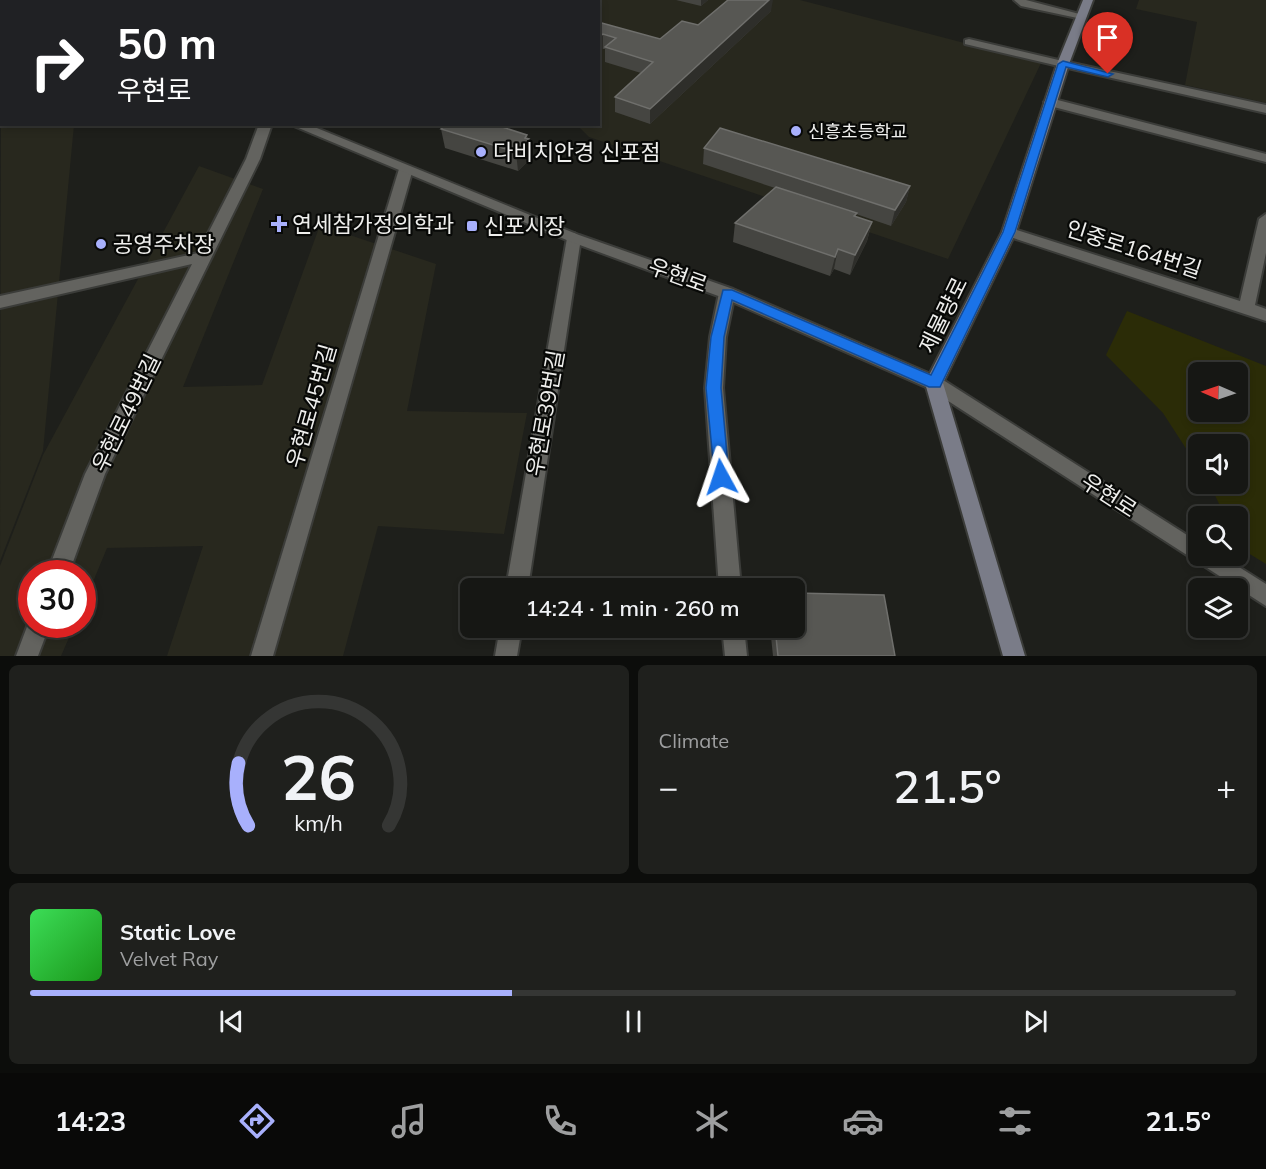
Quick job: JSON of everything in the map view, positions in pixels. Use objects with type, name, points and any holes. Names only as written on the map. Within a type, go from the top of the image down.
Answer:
[{"type":"main road","name":"제물량로","points":[[1014,656],[934,383],[1009,232],[1050,102],[1088,0]]},
{"type":"street","points":[[1019,0],[1025,4],[1082,16]]},
{"type":"street","points":[[969,42],[1266,109]]},
{"type":"street","points":[[1050,102],[1266,158]]},
{"type":"street","name":"우현로49번길","points":[[63,560],[95,474],[252,159],[265,126]]},
{"type":"street","name":"우현로","points":[[300,126],[574,238],[727,293],[934,383],[1188,546]]},
{"type":"street","name":"우현로45번길","points":[[262,656],[406,169]]},
{"type":"street","points":[[1246,308],[1266,219]]},
{"type":"street","name":"인중로164번길","points":[[1009,232],[1266,315]]},
{"type":"street","name":"우현로39번길","points":[[519,578],[574,238]]},
{"type":"street","points":[[0,302],[202,257]]},
{"type":"street","points":[[727,293],[718,337],[714,388],[729,578]]},
{"type":"street","name":"우현로","points":[[1219,566],[1266,596]]},
{"type":"street","points":[[27,656],[34,638]]},
{"type":"street","points":[[506,656],[509,638]]},
{"type":"street","points":[[734,638],[735,656]]},
{"type":"shaded area","name":"신흥초등학교","points":[[600,0],[800,0],[1041,63],[948,259],[589,137],[578,126],[600,126]]},
{"type":"shaded area","points":[[1139,0],[1266,0],[1266,103],[1185,85],[1197,22],[1136,9]]},
{"type":"shaded area","points":[[1,126],[74,126],[43,451],[0,561]]},
{"type":"shaded area","points":[[199,166],[263,189],[183,387],[262,385],[320,225],[436,264],[407,411],[527,413],[504,534],[378,526],[343,656],[167,656],[203,546],[107,548],[96,575],[96,560],[18,560],[18,638],[69,638],[61,656],[0,656],[0,566],[43,455]]},
{"type":"shaded area","points":[[1127,311],[1266,366],[1266,564],[1248,553],[1248,506],[1220,506],[1214,494],[1248,494],[1248,434],[1188,434],[1188,452],[1163,413],[1106,355]]},
{"type":"building","points":[[728,0],[769,0],[650,109],[615,97],[653,62],[605,47],[616,38],[603,34],[600,36],[600,23],[660,39],[682,21],[698,25]]},
{"type":"building","points":[[445,126],[499,126],[527,135],[525,138],[529,139],[516,152],[441,129]]},
{"type":"building","points":[[720,128],[910,186],[895,210],[704,148]]},
{"type":"building","points":[[776,187],[857,213],[854,216],[872,222],[855,255],[838,249],[835,257],[735,223]]},
{"type":"building","points":[[805,593],[884,595],[895,656],[778,656],[776,638],[805,638]]},
{"type":"place","name":"신흥초등학교","points":[[796,131]]},
{"type":"place","name":"다비치안경 신포점","points":[[481,152]]},
{"type":"place","name":"연세참가정의학과","points":[[279,224]]},
{"type":"place","name":"신포시장","points":[[472,226]]},
{"type":"place","name":"공영주차장","points":[[101,244]]},
{"type":"route","points":[[721,477],[714,388],[718,337],[727,293],[934,383],[1009,232],[1063,64],[1108,74]]}]
